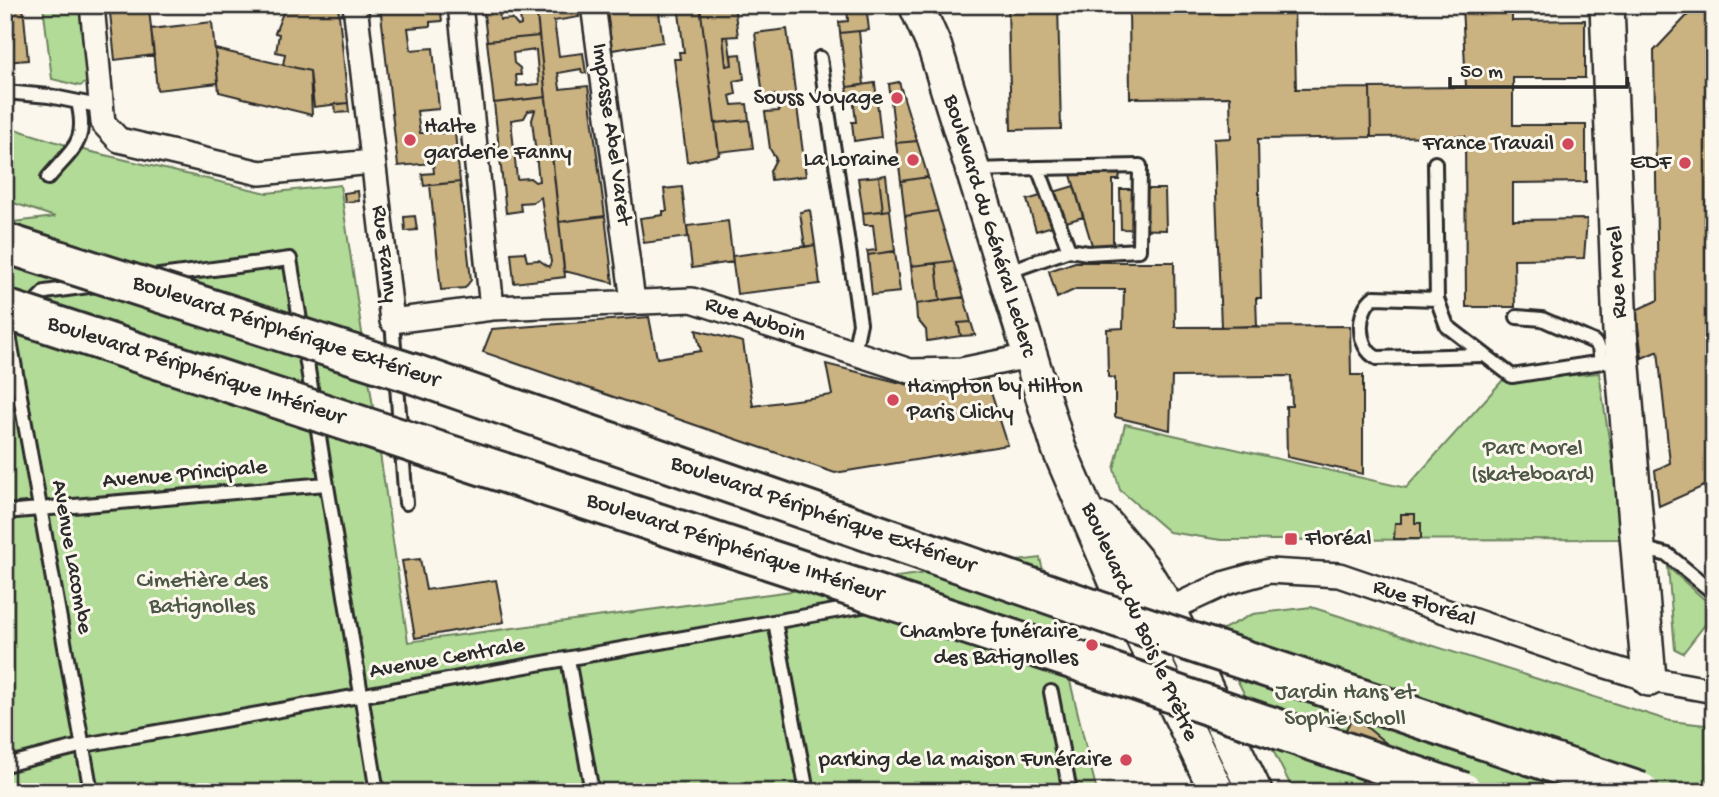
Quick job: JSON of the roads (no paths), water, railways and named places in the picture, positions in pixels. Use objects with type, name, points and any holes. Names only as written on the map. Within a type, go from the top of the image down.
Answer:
[{"type":"highway","name":"Boulevard Périphérique Extérieur","points":[[5,243],[401,369],[1101,612],[1640,792]]},
{"type":"highway","name":"Boulevard Périphérique Intérieur","points":[[7,319],[1055,653],[1463,792]]},
{"type":"main road","name":"Boulevard du Général Leclerc","points":[[916,5],[927,20],[1029,356],[1059,449],[1080,495]]},
{"type":"main road","name":"Rue Morel","points":[[1607,5],[1611,360],[1639,542],[1650,679]]},
{"type":"main road","name":"Boulevard du Bois le Prêtre","points":[[1080,495],[1142,568],[1168,609],[1255,792]]},
{"type":"main road","name":"Boulevard du Bois le Prêtre","points":[[1080,495],[1137,625],[1217,792]]},
{"type":"street","points":[[92,5],[103,124],[119,140],[260,173],[372,162]]},
{"type":"street","name":"Rue Fanny","points":[[355,5],[392,321]]},
{"type":"street","points":[[460,5],[492,308]]},
{"type":"street","name":"Impasse Abel Varet","points":[[593,5],[633,302]]},
{"type":"street","name":"Rue Auboin","points":[[392,321],[492,308],[692,300],[910,371],[961,370],[1029,356]]},
{"type":"street","name":"Rue Floréal","points":[[1137,625],[1226,583],[1269,570],[1339,575],[1650,679],[1714,691]]},
{"type":"lane","points":[[820,58],[860,323],[854,352]]},
{"type":"lane","points":[[5,92],[103,107]]},
{"type":"lane","points":[[48,178],[78,142],[84,126],[78,102]]},
{"type":"lane","points":[[1435,163],[1437,299],[1447,326],[1512,376],[1611,360]]},
{"type":"lane","points":[[972,170],[1140,166],[1139,250],[1088,253],[1069,250],[1004,273]]},
{"type":"lane","points":[[1038,168],[1069,250]]},
{"type":"lane","points":[[7,319],[45,292],[290,259],[377,792]]},
{"type":"lane","points":[[1437,299],[1374,297],[1366,303],[1361,315],[1363,344],[1368,354],[1377,358],[1482,355]]},
{"type":"lane","points":[[1517,317],[1542,319],[1594,342],[1611,360]]},
{"type":"lane","name":"Avenue Lacombe","points":[[7,319],[91,792]]},
{"type":"lane","name":"Rue Fanny","points":[[392,321],[406,503]]},
{"type":"lane","name":"Avenue Principale","points":[[5,512],[326,484]]},
{"type":"lane","points":[[1639,542],[1668,555],[1714,593]]},
{"type":"lane","name":"Avenue Centrale","points":[[5,765],[84,745],[897,600]]},
{"type":"lane","points":[[775,622],[807,792]]},
{"type":"lane","points":[[568,659],[592,792]]},
{"type":"lane","points":[[1051,692],[1070,792]]},
{"type":"place","name":"Souss Voyage","points":[[897,98]]},
{"type":"place","name":"Halte garderie Fanny","points":[[410,140]]},
{"type":"place","name":"France Travail","points":[[1568,144]]},
{"type":"place","name":"La Loraine","points":[[913,160]]},
{"type":"place","name":"EDF","points":[[1685,163]]},
{"type":"place","name":"Hampton by Hilton Paris Clichy","points":[[893,400]]},
{"type":"place","name":"Floréal","points":[[1291,539]]},
{"type":"place","name":"Chambre funéraire des Batignolles","points":[[1092,645]]},
{"type":"place","name":"parking de la maison Funéraire","points":[[1126,760]]},
{"type":"park label","name":"Parc Morel (skateboard)","points":[[1533,462]]},
{"type":"park label","name":"Cimetière des Batignolles","points":[[202,594]]},
{"type":"park label","name":"Jardin Hans et Sophie Scholl","points":[[1345,706]]}]
